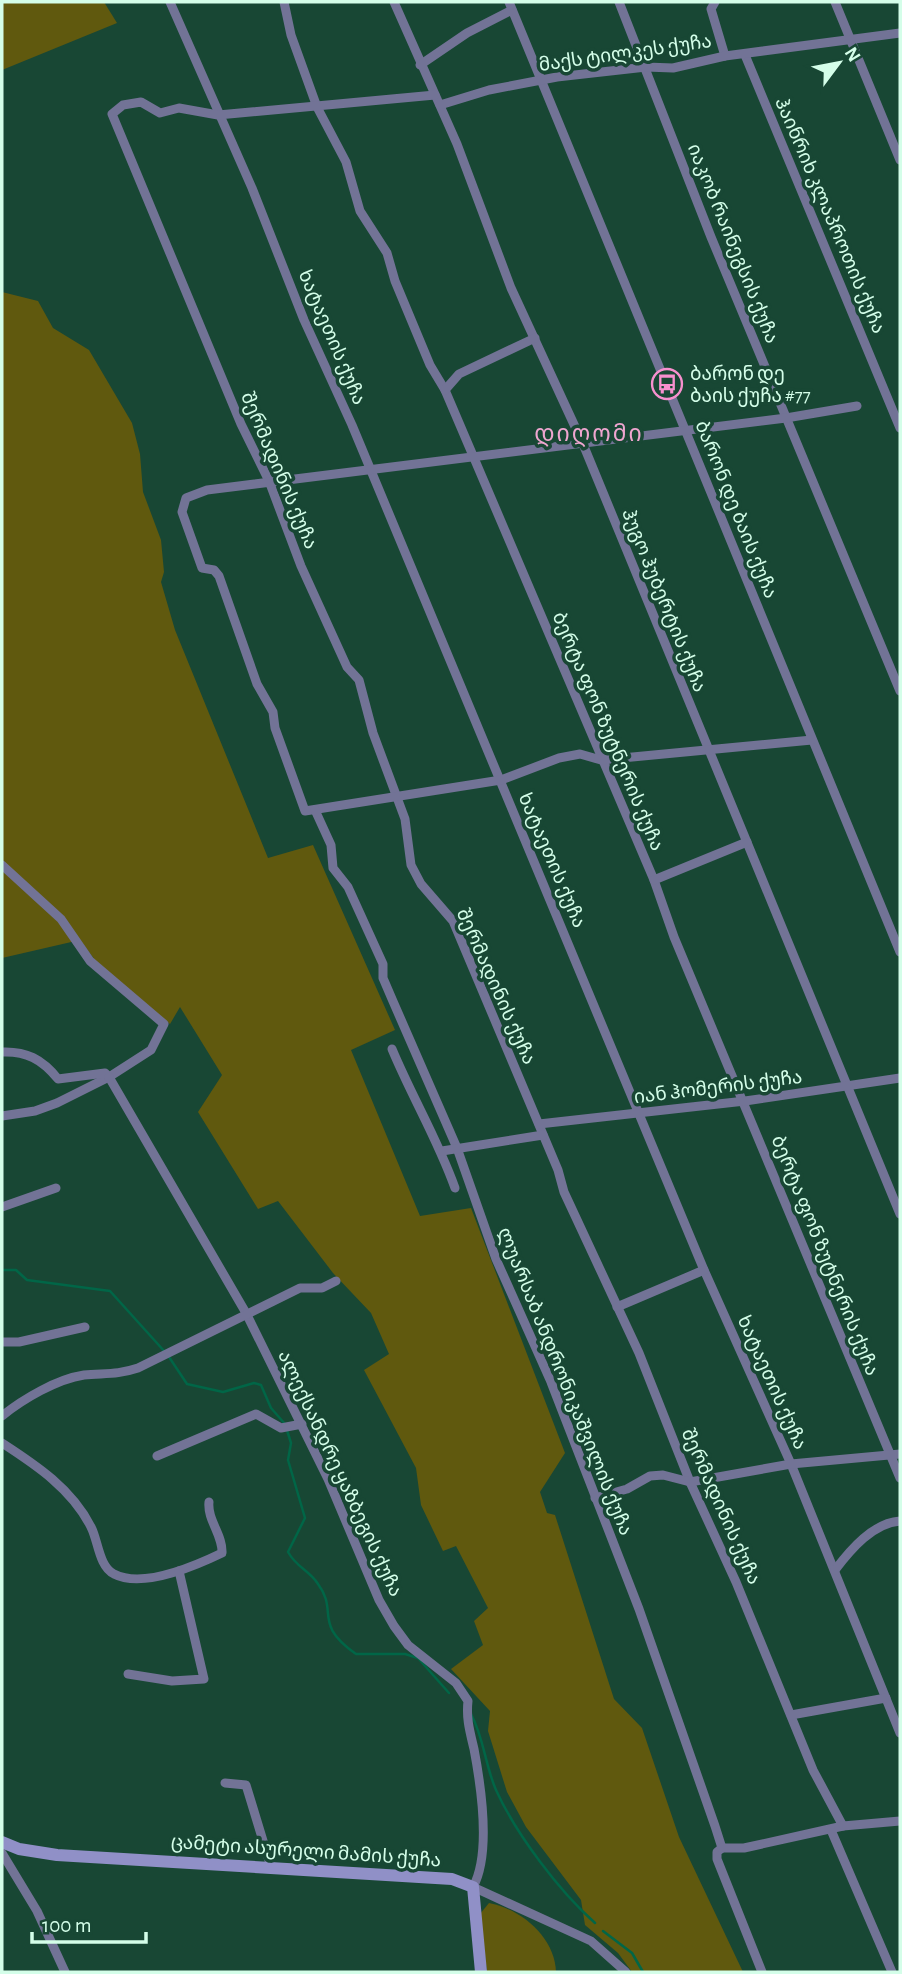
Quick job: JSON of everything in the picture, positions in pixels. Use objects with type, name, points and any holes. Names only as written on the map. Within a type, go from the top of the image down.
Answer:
[{"type":"street","name":"ხატაეთის ქუჩა","points":[[170,2],[501,780],[704,1270],[791,1465],[900,1733]]},
{"type":"street","name":"ბერტა ფონ ზუტნერის ქუჩა","points":[[284,2],[291,34],[317,107],[346,162],[360,211],[387,253],[395,281],[430,365],[445,390],[654,880],[674,937],[895,1454],[900,1478]]},
{"type":"street","name":"ჰუგო ჰუბერტის ქუჩა","points":[[394,2],[440,105],[511,288],[583,444],[900,1214]]},
{"type":"street","name":"იაკობ რაინეგსის ქუჩა","points":[[619,2],[786,418],[900,691]]},
{"type":"street","points":[[715,2],[710,9],[725,56]]},
{"type":"street","points":[[835,2],[900,160]]},
{"type":"street","points":[[420,65],[510,6]]},
{"type":"street","name":"ბარონ დე ბაის ქუჩა","points":[[510,6],[900,952]]},
{"type":"street","name":"მაქს ტილკეს ქუჩა","points":[[440,105],[489,90],[539,81],[646,67],[673,68],[725,56],[850,42],[900,33]]},
{"type":"street","name":"ჰაინრიხ კლაპროთის ქუჩა","points":[[745,55],[896,406],[900,428]]},
{"type":"street","points":[[218,115],[435,95]]},
{"type":"street","name":"შერმადინის ქუჩა","points":[[218,115],[179,108],[160,113],[141,102],[123,105],[112,114],[242,424],[269,481],[301,566],[347,667],[359,680],[394,796],[407,826],[411,865],[421,884],[453,921],[539,1124],[564,1192],[617,1307],[690,1482],[737,1582],[813,1770],[843,1826]]},
{"type":"street","points":[[445,390],[459,374],[535,338]]},
{"type":"street","points":[[269,481],[786,418],[857,405]]},
{"type":"street","name":"ლუარსაბ ანდრონიკაშვილის ქუჩა","points":[[269,481],[207,490],[186,498],[181,512],[202,568],[214,570],[219,576],[257,684],[273,712],[275,728],[310,810],[331,845],[333,868],[348,887],[369,932],[414,1056],[457,1148],[496,1259],[551,1382],[690,1751],[722,1848],[717,1852],[717,1859],[762,1972]]},
{"type":"street","points":[[310,810],[501,780],[559,758],[580,754],[601,760],[812,740]]},
{"type":"street","points":[[654,880],[747,842]]},
{"type":"street","points":[[2,865],[61,919],[90,961],[164,1024],[151,1050],[109,1077],[57,1103],[35,1111],[2,1116]]},
{"type":"street","points":[[392,1049],[416,1107],[442,1151],[455,1188]]},
{"type":"street","points":[[2,1052],[23,1051],[49,1068],[58,1079],[87,1073],[105,1073],[109,1077]]},
{"type":"street","name":"ალექსანდრე ყაზბეგის ქუჩა","points":[[109,1077],[246,1313],[379,1600],[408,1645],[456,1683],[468,1701],[466,1716],[478,1778],[482,1824],[480,1874],[473,1887]]},
{"type":"street","name":"იან ჰომერის ქუჩა","points":[[539,1124],[745,1101],[900,1078]]},
{"type":"street","points":[[442,1151],[543,1135]]},
{"type":"street","points":[[2,1207],[56,1188]]},
{"type":"street","points":[[617,1307],[704,1270]]},
{"type":"street","points":[[2,1416],[66,1380],[84,1375],[114,1376],[167,1354],[300,1288],[322,1288],[336,1281]]},
{"type":"street","points":[[2,1342],[19,1342],[85,1326]]},
{"type":"street","points":[[157,1456],[256,1414],[281,1428],[299,1424]]},
{"type":"street","points":[[2,1443],[29,1460],[62,1488],[91,1527],[108,1570],[115,1575],[135,1578],[179,1571],[222,1553],[222,1546],[208,1511],[209,1502]]},
{"type":"street","points":[[595,1498],[627,1489],[650,1476],[663,1475],[690,1482],[791,1465],[895,1454]]},
{"type":"street","points":[[835,1570],[848,1553],[878,1527],[900,1521]]},
{"type":"street","points":[[128,1674],[172,1681],[204,1679],[179,1571]]},
{"type":"street","points":[[791,1715],[886,1698]]},
{"type":"street","points":[[225,1783],[246,1785],[271,1867]]},
{"type":"street","points":[[722,1848],[744,1848],[843,1826],[900,1821]]},
{"type":"street","points":[[831,1830],[892,1972]]},
{"type":"street","name":"ცამეტი ასურელი მამის ქუჩა","points":[[2,1842],[19,1849],[57,1854],[452,1879],[591,1941],[626,1972]]},
{"type":"street","points":[[2,1853],[37,1911],[65,1972]]},
{"type":"street","points":[[473,1887],[481,1972]]},
{"type":"shaded area","points":[[2,2],[104,2],[117,23],[2,70]]},
{"type":"shaded area","points":[[2,292],[38,301],[53,328],[89,350],[132,423],[140,454],[143,492],[161,540],[164,572],[161,582],[175,630],[268,858],[313,845],[395,1030],[351,1050],[420,1216],[471,1208],[565,1453],[540,1492],[547,1513],[555,1515],[614,1699],[642,1728],[679,1837],[743,1972],[632,1972],[618,1953],[585,1925],[581,1900],[526,1827],[507,1792],[488,1731],[490,1711],[451,1669],[483,1645],[474,1621],[488,1608],[456,1546],[443,1551],[421,1505],[416,1468],[364,1370],[389,1354],[371,1313],[333,1273],[278,1201],[258,1209],[198,1112],[222,1075],[180,1007],[170,1024],[98,964],[80,940],[2,958]]},
{"type":"shaded area","points":[[489,1903],[513,1912],[534,1927],[550,1948],[556,1972],[487,1972],[480,1914]]},
{"type":"waterway","points":[[2,1270],[16,1270],[27,1280],[110,1291],[165,1352]]},
{"type":"waterway","points":[[169,1357],[187,1384],[223,1392],[254,1383],[261,1385],[271,1408],[285,1424],[291,1443],[288,1460],[305,1518],[288,1552],[314,1579],[324,1594],[334,1634],[356,1654],[405,1654],[418,1658],[449,1693]]},
{"type":"waterway","points":[[471,1714],[496,1790],[515,1825],[553,1878],[595,1923]]},
{"type":"waterway","points":[[603,1931],[632,1953],[643,1972]]},
{"type":"place","name":"ბარონ დე ბაის ქუჩა #77","points":[[667,384]]},
{"type":"district","name":"დიღომი","points":[[589,433]]}]
